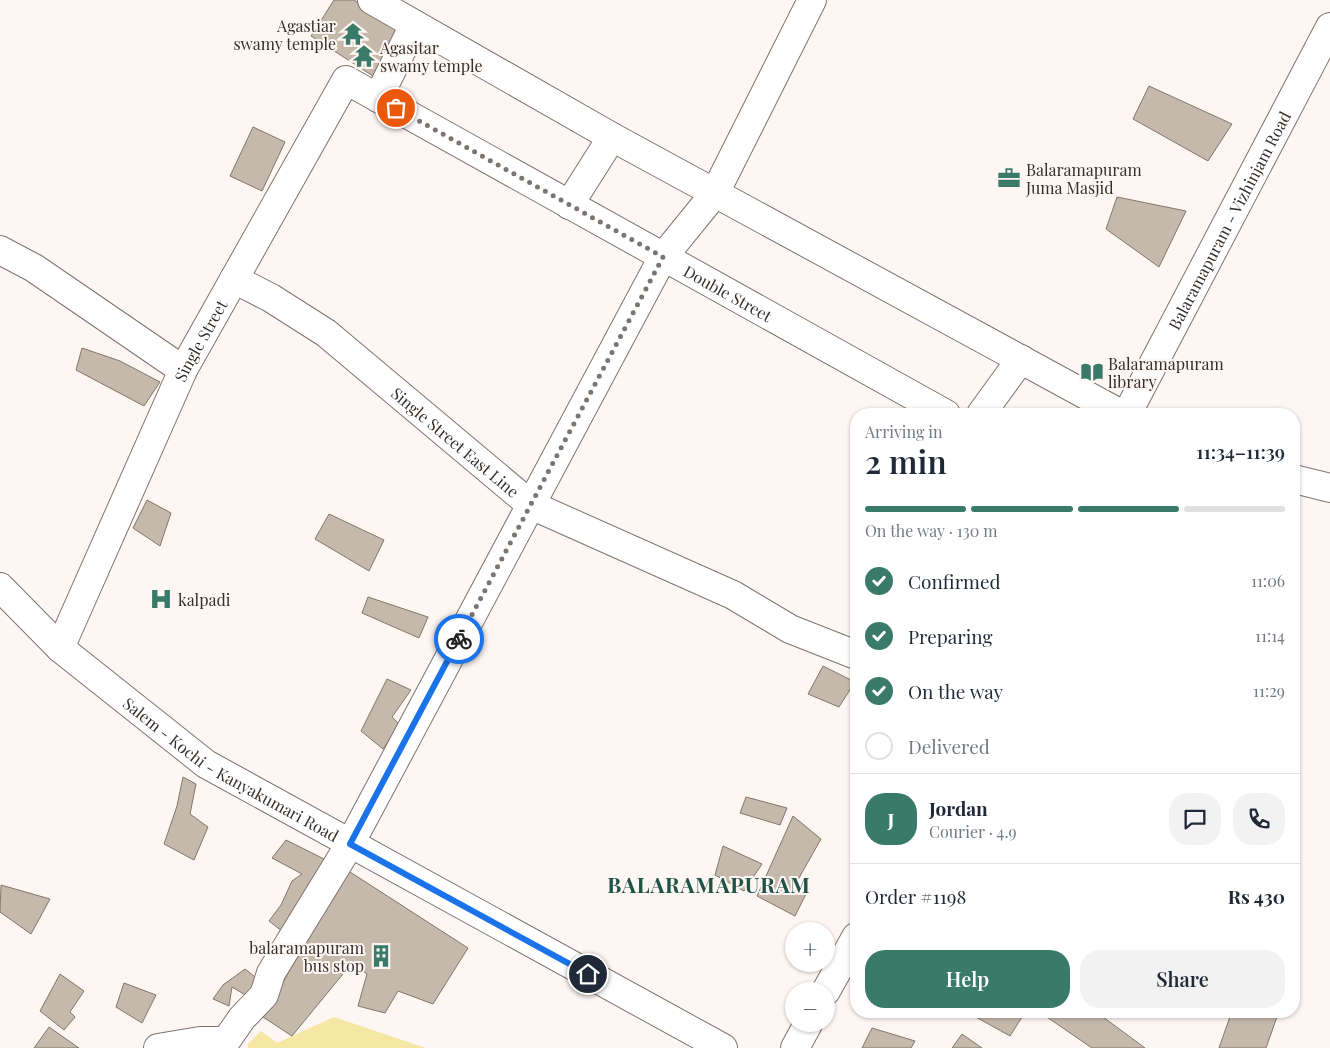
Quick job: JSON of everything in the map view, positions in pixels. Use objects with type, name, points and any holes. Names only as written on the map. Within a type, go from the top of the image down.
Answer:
[{"type":"street","points":[[372,0],[612,137],[1110,408]]},
{"type":"street","points":[[158,1048],[200,1041],[226,1041],[242,1018],[264,996],[272,973],[350,844],[663,257],[715,193],[812,0]]},
{"type":"street","points":[[378,98],[414,24]]},
{"type":"street","name":"Balaramapuram - Vizhinjam Road","points":[[1130,408],[1330,28]]},
{"type":"street","name":"Single Street","points":[[60,648],[183,370],[346,80],[378,98]]},
{"type":"street","name":"Double Street","points":[[378,98],[935,408]]},
{"type":"street","points":[[569,204],[612,137]]},
{"type":"street","points":[[0,250],[34,268],[183,370]]},
{"type":"street","name":"Single Street East Line","points":[[234,279],[271,298],[326,333],[531,505],[733,595],[790,629],[850,653]]},
{"type":"street","points":[[985,408],[1021,359]]},
{"type":"street","points":[[1300,480],[1330,488]]},
{"type":"street","name":"Salem - Kochi - Kanyakumari Road","points":[[0,587],[60,648],[206,764],[723,1048]]},
{"type":"street","points":[[831,982],[850,948]]},
{"type":"street","points":[[795,1048],[804,1032]]},
{"type":"shaded area","points":[[334,1017],[426,1048],[248,1048],[248,1044],[261,1031],[277,1043]]},
{"type":"building","name":"Agasitar swamy temple","points":[[334,0],[354,0],[402,30],[373,76],[311,36]]},
{"type":"building","points":[[1149,86],[1232,124],[1208,161],[1133,119]]},
{"type":"building","points":[[253,127],[285,142],[262,191],[230,176]]},
{"type":"building","points":[[1117,197],[1186,211],[1159,267],[1106,229]]},
{"type":"building","points":[[82,348],[120,361],[160,382],[144,406],[76,370]]},
{"type":"building","points":[[147,500],[171,513],[160,546],[133,528]]},
{"type":"building","points":[[329,514],[384,540],[369,571],[315,539]]},
{"type":"building","points":[[368,597],[428,617],[419,638],[362,613]]},
{"type":"building","points":[[823,666],[850,680],[850,690],[839,707],[808,694]]},
{"type":"building","points":[[387,679],[411,690],[392,717],[400,725],[383,749],[361,731]]},
{"type":"building","points":[[183,777],[196,784],[190,814],[208,827],[194,860],[164,844],[177,806]]},
{"type":"building","points":[[746,797],[787,808],[780,825],[740,813]]},
{"type":"building","points":[[793,816],[821,839],[795,885],[809,888],[795,916],[757,896]]},
{"type":"building","points":[[286,840],[328,861],[287,935],[269,921],[281,905],[292,881],[302,874],[272,858]]},
{"type":"building","points":[[723,846],[762,864],[744,891],[715,875]]},
{"type":"building","name":"balaramapuram bus stop","points":[[347,870],[468,948],[433,1004],[398,991],[385,1013],[358,1006],[367,974],[352,963],[292,1036],[263,1017]]},
{"type":"building","points":[[1,885],[50,899],[31,934],[0,912]]},
{"type":"building","points":[[245,969],[259,980],[252,999],[232,987],[229,1006],[213,999],[223,985]]},
{"type":"building","points":[[60,974],[84,991],[70,1012],[75,1017],[64,1030],[40,1011]]},
{"type":"building","points":[[124,983],[156,995],[142,1023],[116,1007]]},
{"type":"building","points":[[978,1018],[1022,1018],[1010,1036]]},
{"type":"building","points":[[1048,1018],[1104,1018],[1145,1048],[1092,1048]]},
{"type":"building","points":[[1230,1018],[1277,1018],[1266,1048],[1219,1048]]},
{"type":"building","points":[[49,1027],[79,1048],[34,1048]]},
{"type":"building","points":[[872,1028],[915,1041],[911,1048],[862,1048]]},
{"type":"building","points":[[962,1034],[982,1048],[952,1048]]},
{"type":"way so far","points":[[396,108],[663,257],[459,639]]},
{"type":"place","name":"Agastiar swamy temple","points":[[353,34]]},
{"type":"place","name":"Agasitar swamy temple","points":[[364,56]]},
{"type":"place","name":"Balaramapuram Juma Masjid","points":[[1009,178]]},
{"type":"place","name":"Balaramapuram library","points":[[1092,372]]},
{"type":"place","name":"kalpadi","points":[[161,599]]},
{"type":"place","name":"balaramapuram bus stop","points":[[381,956]]},
{"type":"district","name":"BALARAMAPURAM","points":[[709,884]]},
{"type":"route","points":[[459,639],[350,844],[588,974]]}]
